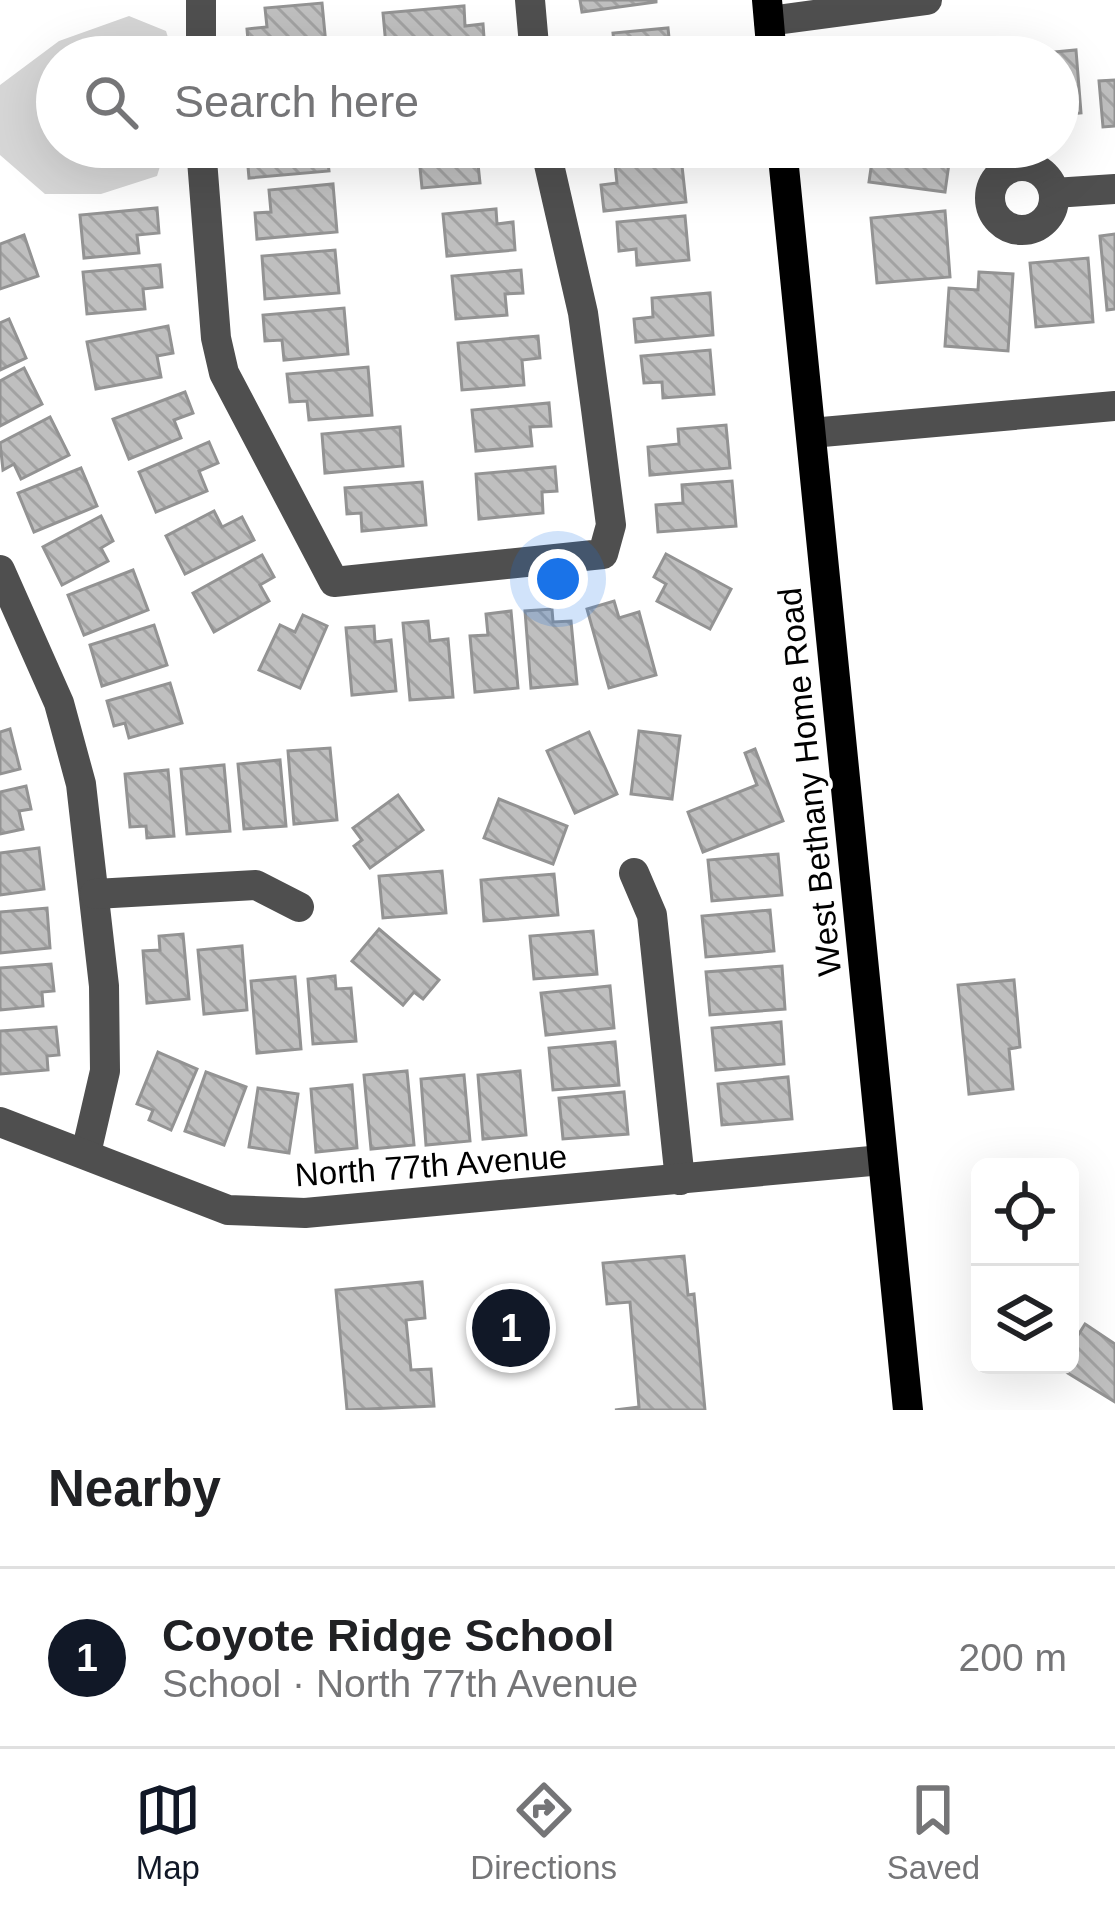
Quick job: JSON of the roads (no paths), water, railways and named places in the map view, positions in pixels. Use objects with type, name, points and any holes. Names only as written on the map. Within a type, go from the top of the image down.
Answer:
[{"type":"main road","name":"West Bethany Home Road","points":[[784,168],[908,1410]]},
{"type":"street","points":[[201,0],[201,36]]},
{"type":"street","points":[[530,0],[533,36]]},
{"type":"street","points":[[768,11],[927,0]]},
{"type":"street","points":[[203,168],[224,373],[334,582],[603,554],[611,525],[586,332],[550,168]]},
{"type":"street","points":[[1054,194],[1115,189]]},
{"type":"street","points":[[811,433],[1115,406]]},
{"type":"street","points":[[0,570],[58,703],[82,784],[95,895],[105,1071],[86,1153]]},
{"type":"street","points":[[634,873],[652,915],[680,1180]]},
{"type":"street","points":[[95,895],[256,885],[299,908]]},
{"type":"street","name":"North 77th Avenue","points":[[0,1122],[86,1153],[160,1188],[228,1210],[304,1214],[882,1160]]},
{"type":"place","name":"Coyote Ridge School","points":[[511,1328]]}]
